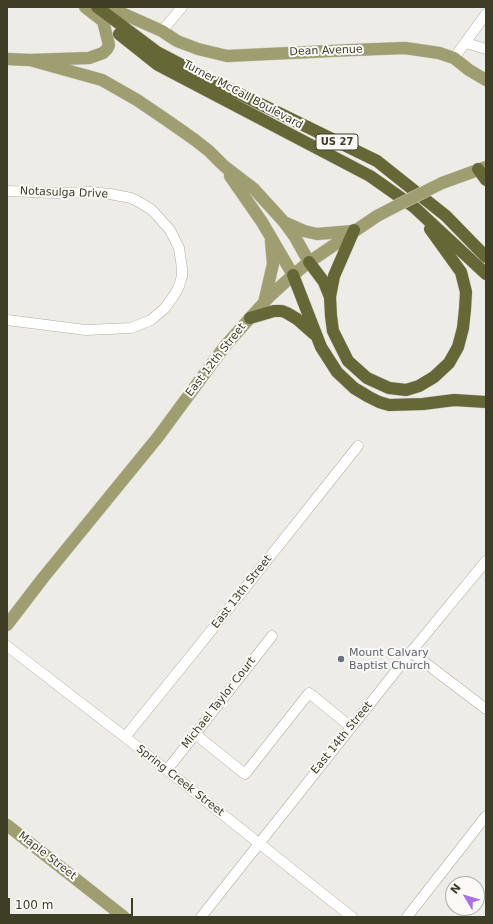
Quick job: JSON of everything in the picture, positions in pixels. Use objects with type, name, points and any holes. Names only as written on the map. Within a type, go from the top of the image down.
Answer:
[{"type":"highway","name":"Turner McCall Boulevard","points":[[97,7],[157,52],[377,162],[446,216],[486,257]]},
{"type":"highway","name":"Turner McCall Boulevard","points":[[103,21],[158,65],[370,176],[414,207],[486,274]]},
{"type":"highway","points":[[482,168],[486,180]]},
{"type":"highway","points":[[354,230],[334,276],[330,297],[334,332],[348,361],[367,378],[389,388],[406,390],[419,386],[434,377],[449,362],[458,347],[463,328],[466,292],[461,272],[414,207]]},
{"type":"highway","points":[[309,262],[324,282],[330,297]]},
{"type":"highway","points":[[293,275],[321,348],[337,372],[354,388],[379,402],[389,405],[423,404],[454,400],[486,402]]},
{"type":"highway","points":[[250,318],[274,311],[282,311],[297,319],[316,336]]},
{"type":"main road","name":"Turner McCall Boulevard","points":[[85,7],[103,21]]},
{"type":"main road","name":"Dean Avenue","points":[[108,7],[162,31],[177,41],[198,49],[227,56],[405,48],[439,53],[454,58],[486,80]]},
{"type":"main road","points":[[7,59],[30,60],[89,58],[103,53],[109,45],[103,21]]},
{"type":"main road","points":[[30,60],[102,80],[137,100],[195,140],[254,190],[284,222],[296,237],[309,262]]},
{"type":"main road","points":[[224,166],[271,238],[293,275]]},
{"type":"main road","name":"East 12th Street","points":[[7,625],[43,578],[158,437],[225,346],[264,303],[293,275],[354,230],[377,216],[442,183],[482,168]]},
{"type":"main road","points":[[284,222],[304,231],[317,234],[354,230]]},
{"type":"main road","points":[[264,303],[273,264],[271,238]]},
{"type":"main road","name":"Maple Street","points":[[7,825],[120,916]]},
{"type":"street","points":[[162,31],[182,7]]},
{"type":"street","points":[[454,58],[486,14]]},
{"type":"street","points":[[466,43],[486,49]]},
{"type":"street","name":"Notasulga Drive","points":[[7,191],[58,193],[90,192],[131,198],[152,210],[170,230],[179,248],[182,268],[182,276],[179,286],[175,294],[164,308],[151,320],[131,328],[86,330],[7,320]]},
{"type":"street","name":"East 13th Street","points":[[125,737],[358,446]]},
{"type":"street","name":"East 14th Street","points":[[201,917],[411,652],[486,561]]},
{"type":"street","name":"Michael Taylor Court","points":[[166,770],[272,636]]},
{"type":"street","name":"Spring Creek Street","points":[[7,646],[125,737],[352,917]]},
{"type":"street","points":[[411,652],[486,709]]},
{"type":"street","points":[[195,734],[245,774],[308,693],[351,727]]},
{"type":"street","points":[[406,917],[486,816]]},
{"type":"place","name":"Mount Calvary Baptist Church","points":[[341,659]]}]
